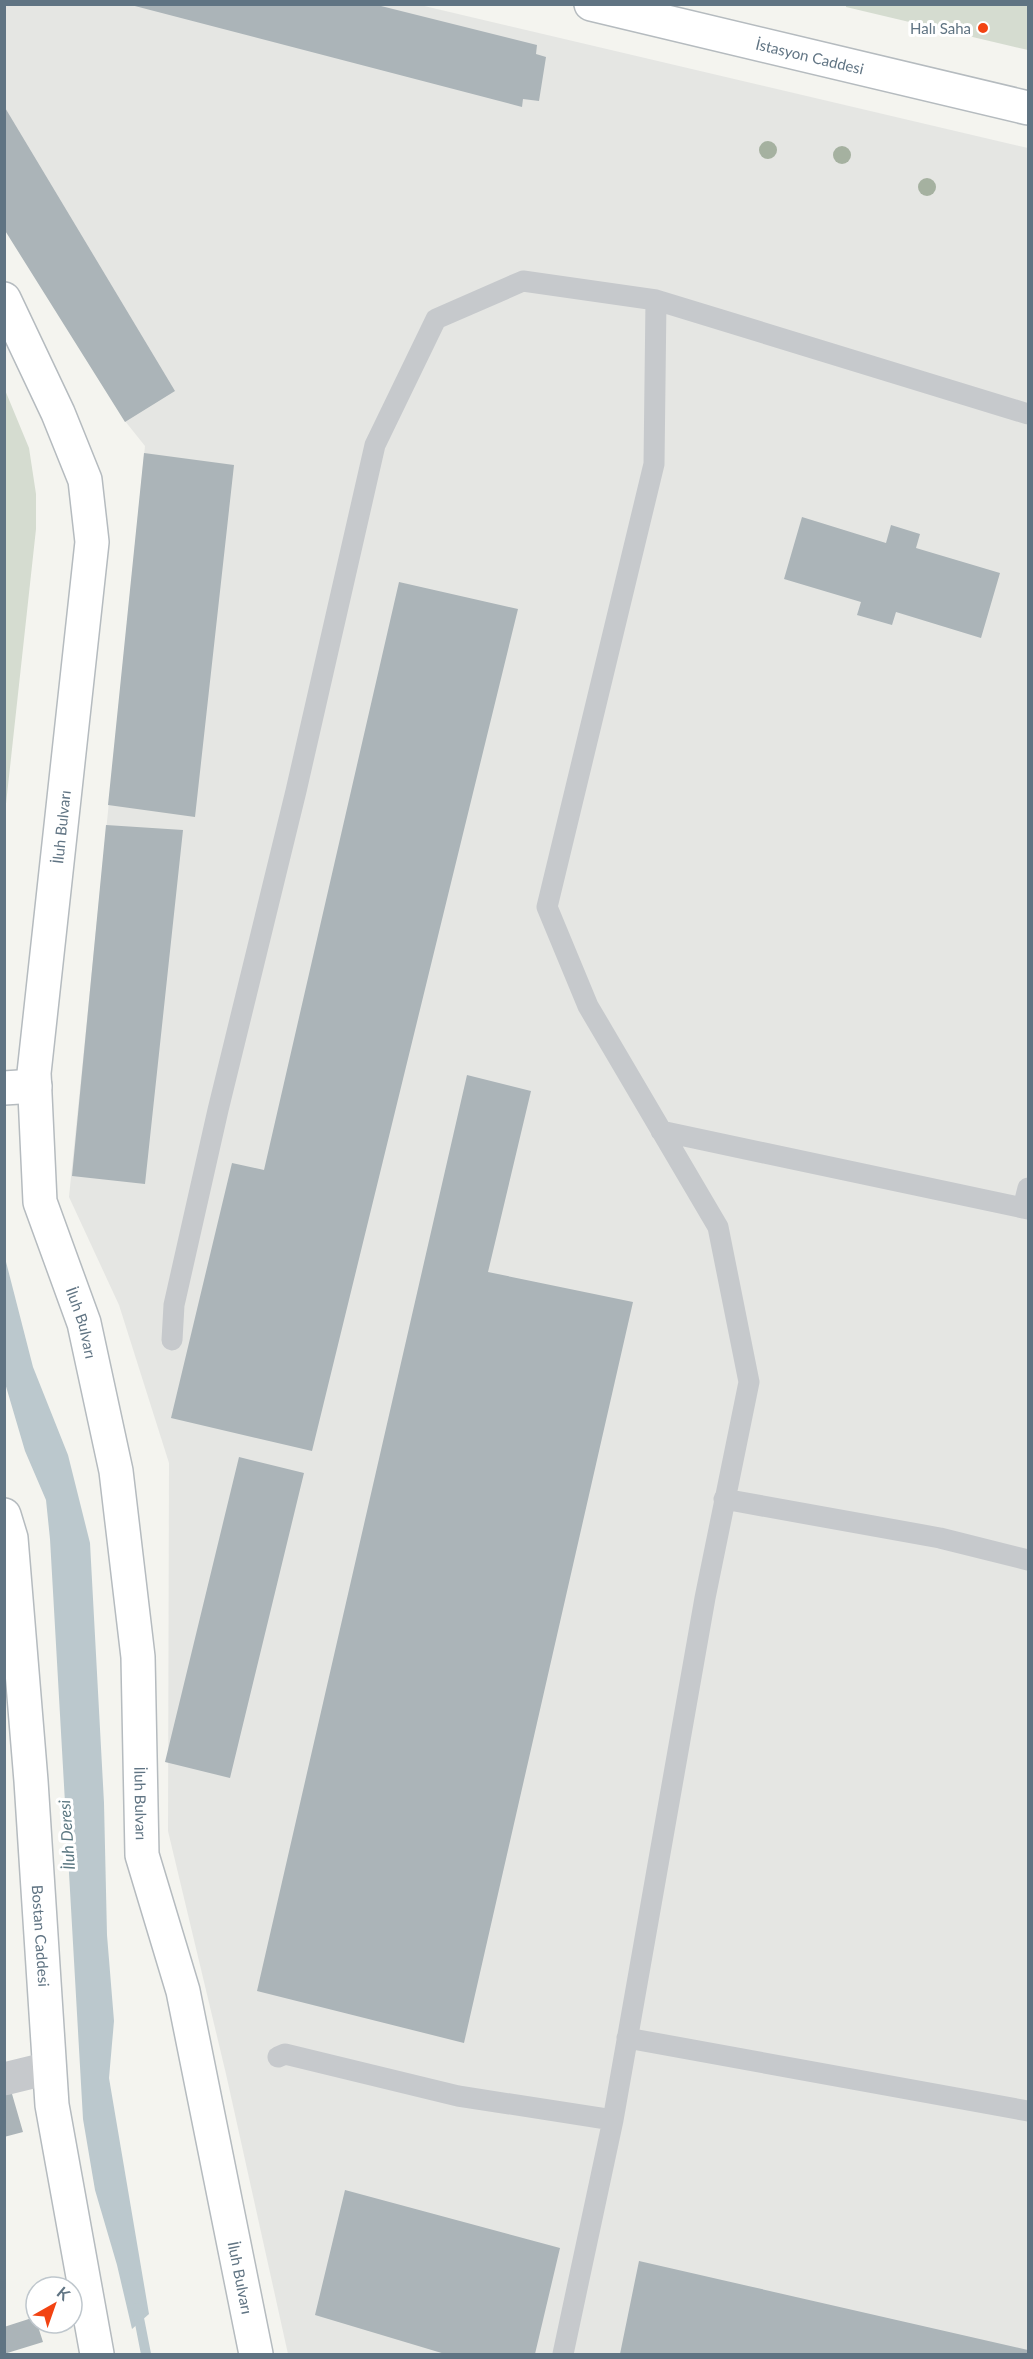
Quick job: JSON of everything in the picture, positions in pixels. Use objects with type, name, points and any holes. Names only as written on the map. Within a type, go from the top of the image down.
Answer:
[{"type":"street","name":"İstasyon Caddesi","points":[[591,4],[1029,108]]},
{"type":"street","name":"İluh Bulvarı","points":[[4,299],[58,413],[85,480],[92,542],[34,1073],[20,1087],[39,1202],[84,1323],[116,1471],[138,1657],[142,1855],[183,1991],[256,2355]]},
{"type":"street","name":"Bostan Caddesi","points":[[7,1530],[31,1781],[52,2105],[97,2355]]},
{"type":"street","points":[[4,2079],[49,2068]]},
{"type":"lane","points":[[172,1340],[174,1305],[213,1133],[296,791],[375,445],[436,319],[523,281],[656,300],[1029,414]]},
{"type":"lane","points":[[563,2355],[613,2120],[724,1498],[749,1382],[718,1227],[588,1006],[547,907],[654,464],[656,300]]},
{"type":"lane","points":[[661,1131],[1027,1201]]},
{"type":"lane","points":[[724,1498],[940,1538],[1029,1560]]},
{"type":"lane","points":[[627,2038],[1029,2111]]},
{"type":"lane","points":[[279,2057],[285,2054],[458,2096],[613,2120]]},
{"type":"shaded area","points":[[5,5],[420,5],[1028,148],[1028,2354],[288,2354],[226,2074],[168,1831],[169,1463],[119,1305],[69,1197],[145,446],[125,421],[5,229]]},
{"type":"shaded area","name":"Halı Saha","points":[[846,5],[1028,5],[1028,50],[846,7]]},
{"type":"shaded area","points":[[5,390],[29,448],[36,494],[36,529],[5,813]]},
{"type":"shaded area","points":[[4,1254],[33,1367],[68,1455],[90,1543],[104,1803],[107,1935],[114,2021],[109,2078],[149,2314],[132,2329],[117,2265],[95,2190],[83,2119],[50,1539],[46,1500],[25,1451],[5,1383]]},
{"type":"building","points":[[373,4],[537,45],[536,54],[546,57],[539,101],[523,99],[522,107],[131,5]]},
{"type":"building","points":[[4,106],[175,391],[125,422],[4,229]]},
{"type":"building","points":[[144,453],[234,465],[195,817],[108,805]]},
{"type":"building","points":[[802,517],[886,543],[891,525],[920,534],[916,548],[1000,573],[981,638],[896,612],[892,625],[857,615],[861,602],[784,579]]},
{"type":"building","points":[[399,582],[518,609],[312,1451],[171,1418],[232,1163],[264,1170]]},
{"type":"building","points":[[106,825],[183,830],[145,1184],[72,1176]]},
{"type":"building","points":[[467,1075],[531,1091],[488,1272],[633,1302],[464,2043],[257,1991]]},
{"type":"building","points":[[239,1457],[304,1473],[230,1778],[165,1762]]},
{"type":"building","points":[[10,2087],[23,2132],[4,2137],[4,2088]]},
{"type":"building","points":[[345,2190],[560,2248],[535,2354],[445,2354],[315,2315]]},
{"type":"building","points":[[639,2261],[1028,2350],[1028,2354],[620,2354]]},
{"type":"building","points":[[24,2321],[24,2335],[41,2335],[43,2342],[4,2354],[4,2327]]},
{"type":"waterway","name":"İluh Deresi","points":[[137,2308],[146,2354]]},
{"type":"place","name":"Halı Saha","points":[[983,28]]}]
